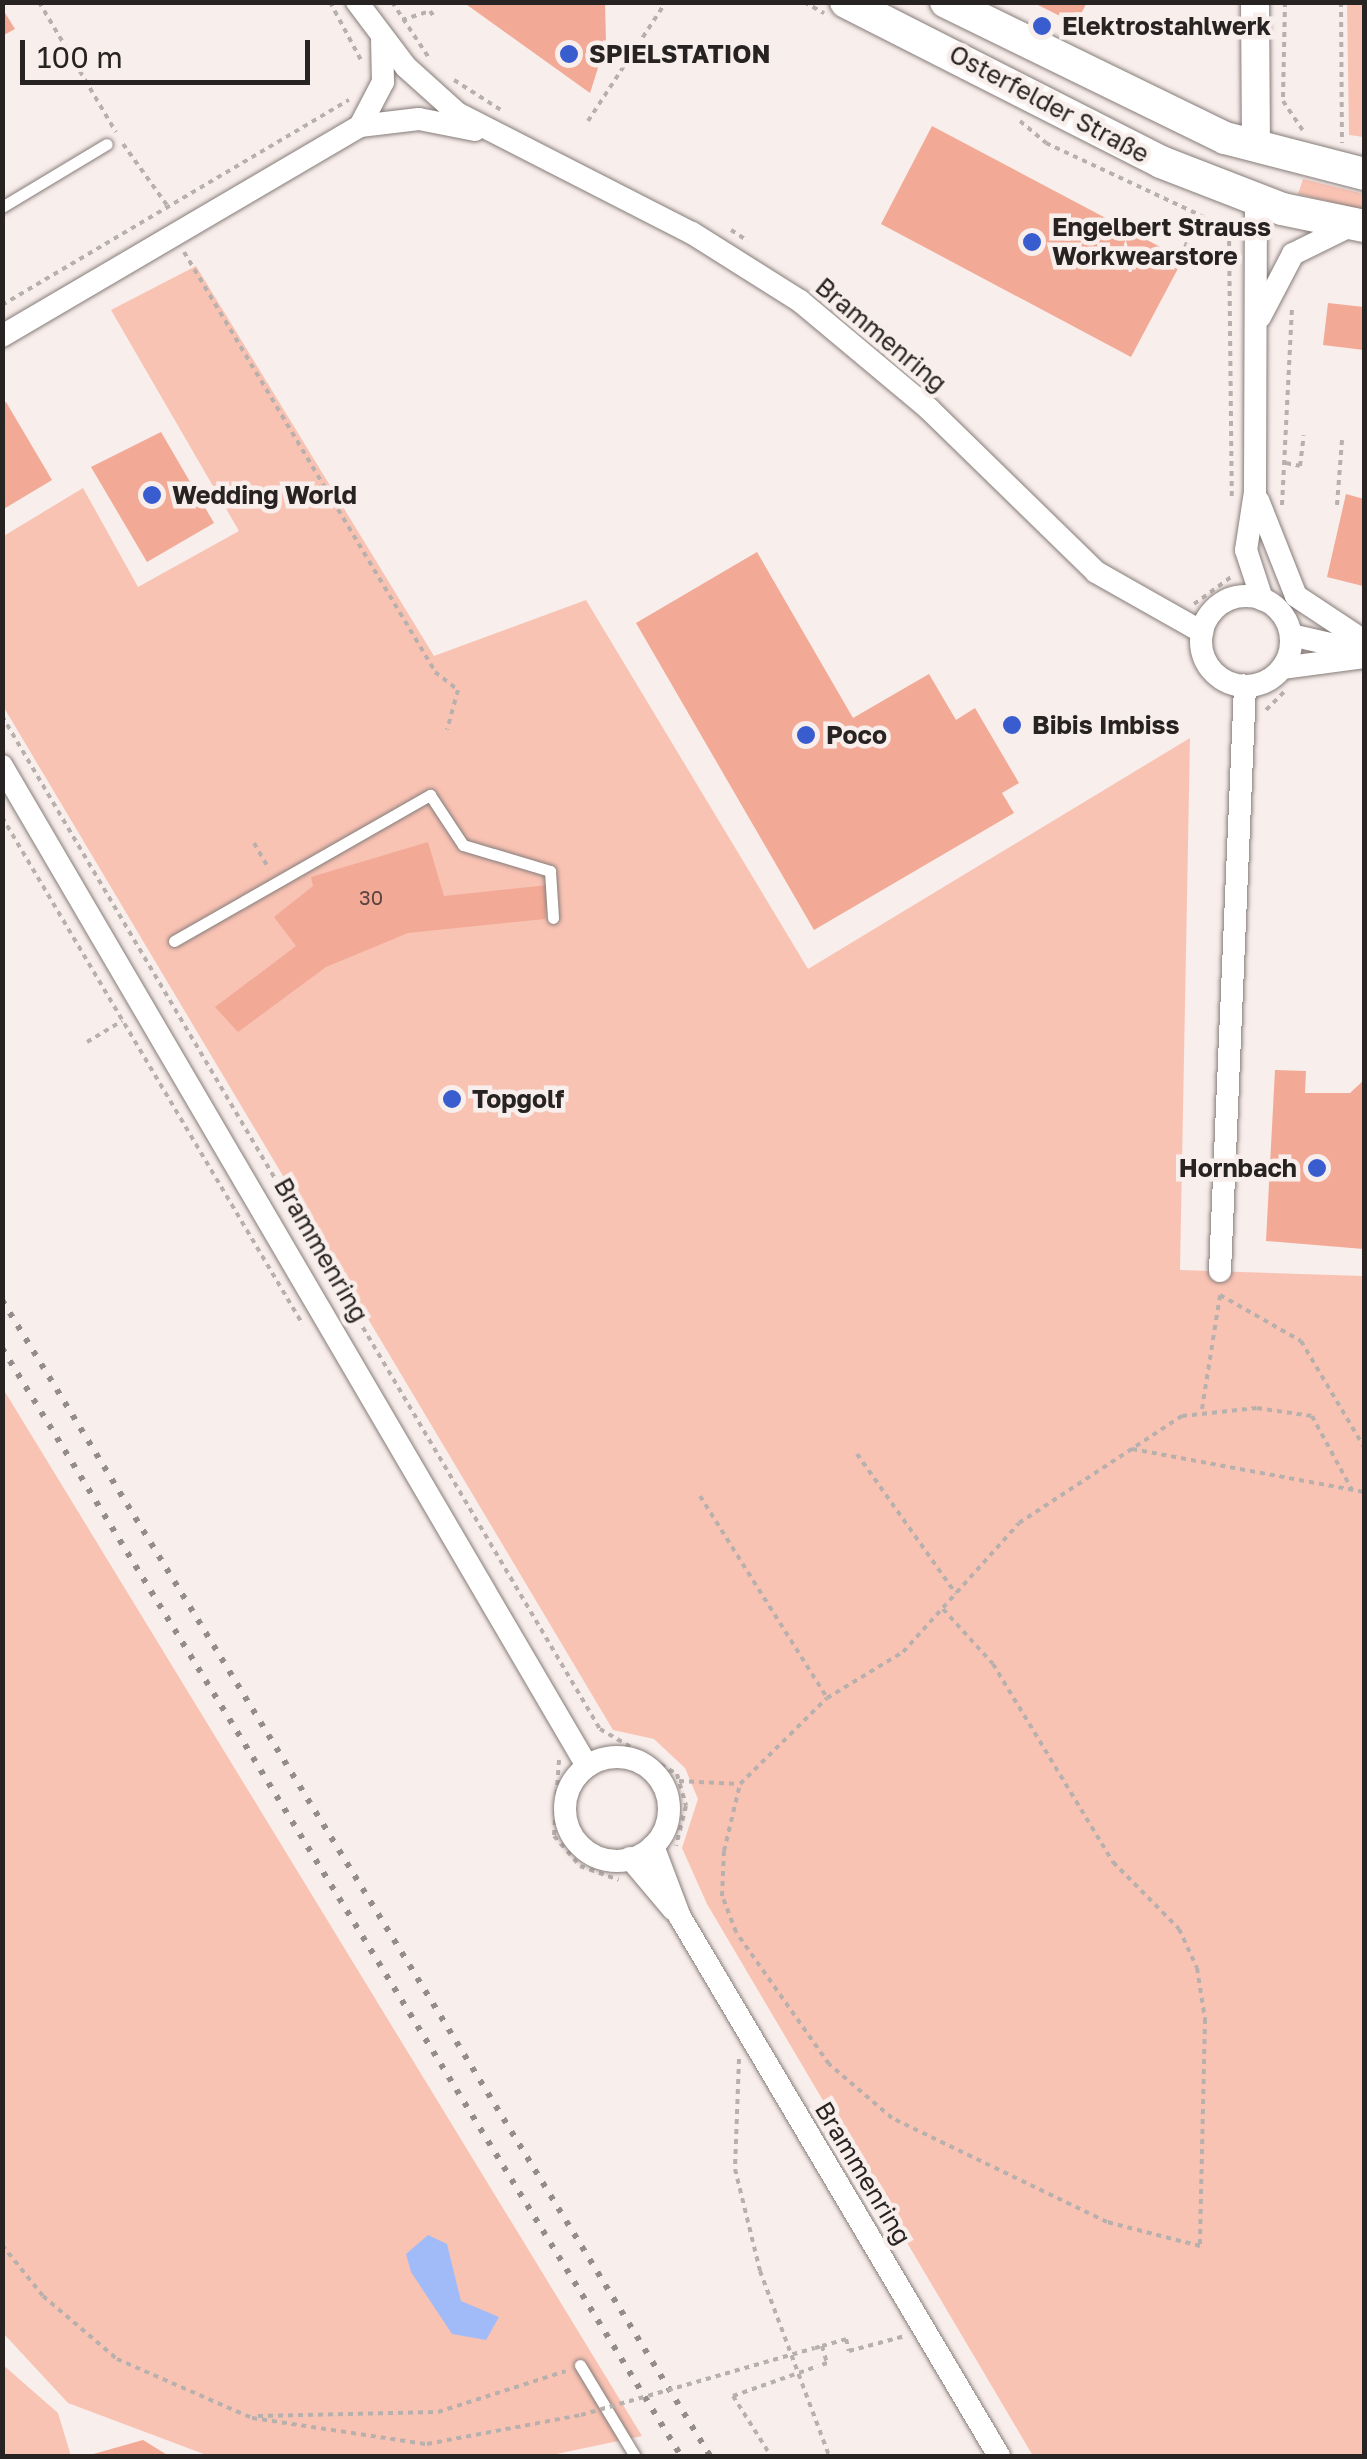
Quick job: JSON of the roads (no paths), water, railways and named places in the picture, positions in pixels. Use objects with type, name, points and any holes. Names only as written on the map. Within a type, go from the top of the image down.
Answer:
[{"type":"main road","name":"Osterfelder Straße","points":[[846,2],[1128,146],[1256,198],[1360,226]]},
{"type":"main road","name":"Osterfelder Straße","points":[[946,2],[1125,96],[1256,146],[1364,174]]},
{"type":"main road","points":[[1256,146],[1256,198]]},
{"type":"street","name":"Brammenring","points":[[357,2],[423,85],[487,132],[692,233],[800,301],[929,409],[1096,572],[1202,632]]},
{"type":"street","points":[[1255,2],[1256,146]]},
{"type":"street","points":[[360,126],[383,82],[382,37]]},
{"type":"street","name":"Brammenring","points":[[2,336],[360,126],[418,119],[487,132]]},
{"type":"street","points":[[1256,198],[1251,282],[1260,317],[1256,492],[1246,570],[1262,599],[1291,636],[1291,675]]},
{"type":"street","points":[[1260,317],[1293,254],[1318,235],[1360,226]]},
{"type":"street","points":[[1256,492],[1296,596],[1364,641]]},
{"type":"street","points":[[1262,599],[1223,602],[1202,632],[1212,671],[1245,686],[1364,653]]},
{"type":"street","points":[[1291,636],[1364,653]]},
{"type":"street","points":[[1220,1271],[1245,686]]},
{"type":"street","name":"Brammenring","points":[[2,766],[587,1766]]},
{"type":"street","points":[[624,1757],[657,1777],[668,1807],[653,1846],[630,1858],[591,1853],[568,1825],[565,1799],[587,1766],[624,1757]]},
{"type":"street","name":"Brammenring","points":[[653,1846],[680,1917],[998,2456]]},
{"type":"street","name":"Brammenring","points":[[630,1858],[680,1917]]},
{"type":"lane","points":[[2,207],[107,144]]},
{"type":"lane","points":[[174,941],[430,795],[463,845],[550,871],[553,918]]},
{"type":"lane","points":[[580,2365],[635,2456]]},
{"type":"water","points":[[428,2235],[447,2244],[461,2301],[499,2317],[486,2340],[452,2334],[411,2272],[406,2254]]},
{"type":"railway","points":[[2,1300],[710,2456]]},
{"type":"railway","points":[[2,1348],[681,2456]]},
{"type":"place","name":"Elektrostahlwerk","points":[[1042,26]]},
{"type":"place","name":"SPIELSTATION","points":[[569,54]]},
{"type":"place","name":"Engelbert Strauss Workwearstore","points":[[1032,242]]},
{"type":"place","name":"Wedding World","points":[[152,495]]},
{"type":"place","name":"Bibis Imbiss","points":[[1012,725]]},
{"type":"place","name":"Poco","points":[[806,735]]},
{"type":"place","name":"Topgolf","points":[[452,1099]]},
{"type":"place","name":"Hornbach","points":[[1317,1168]]}]
